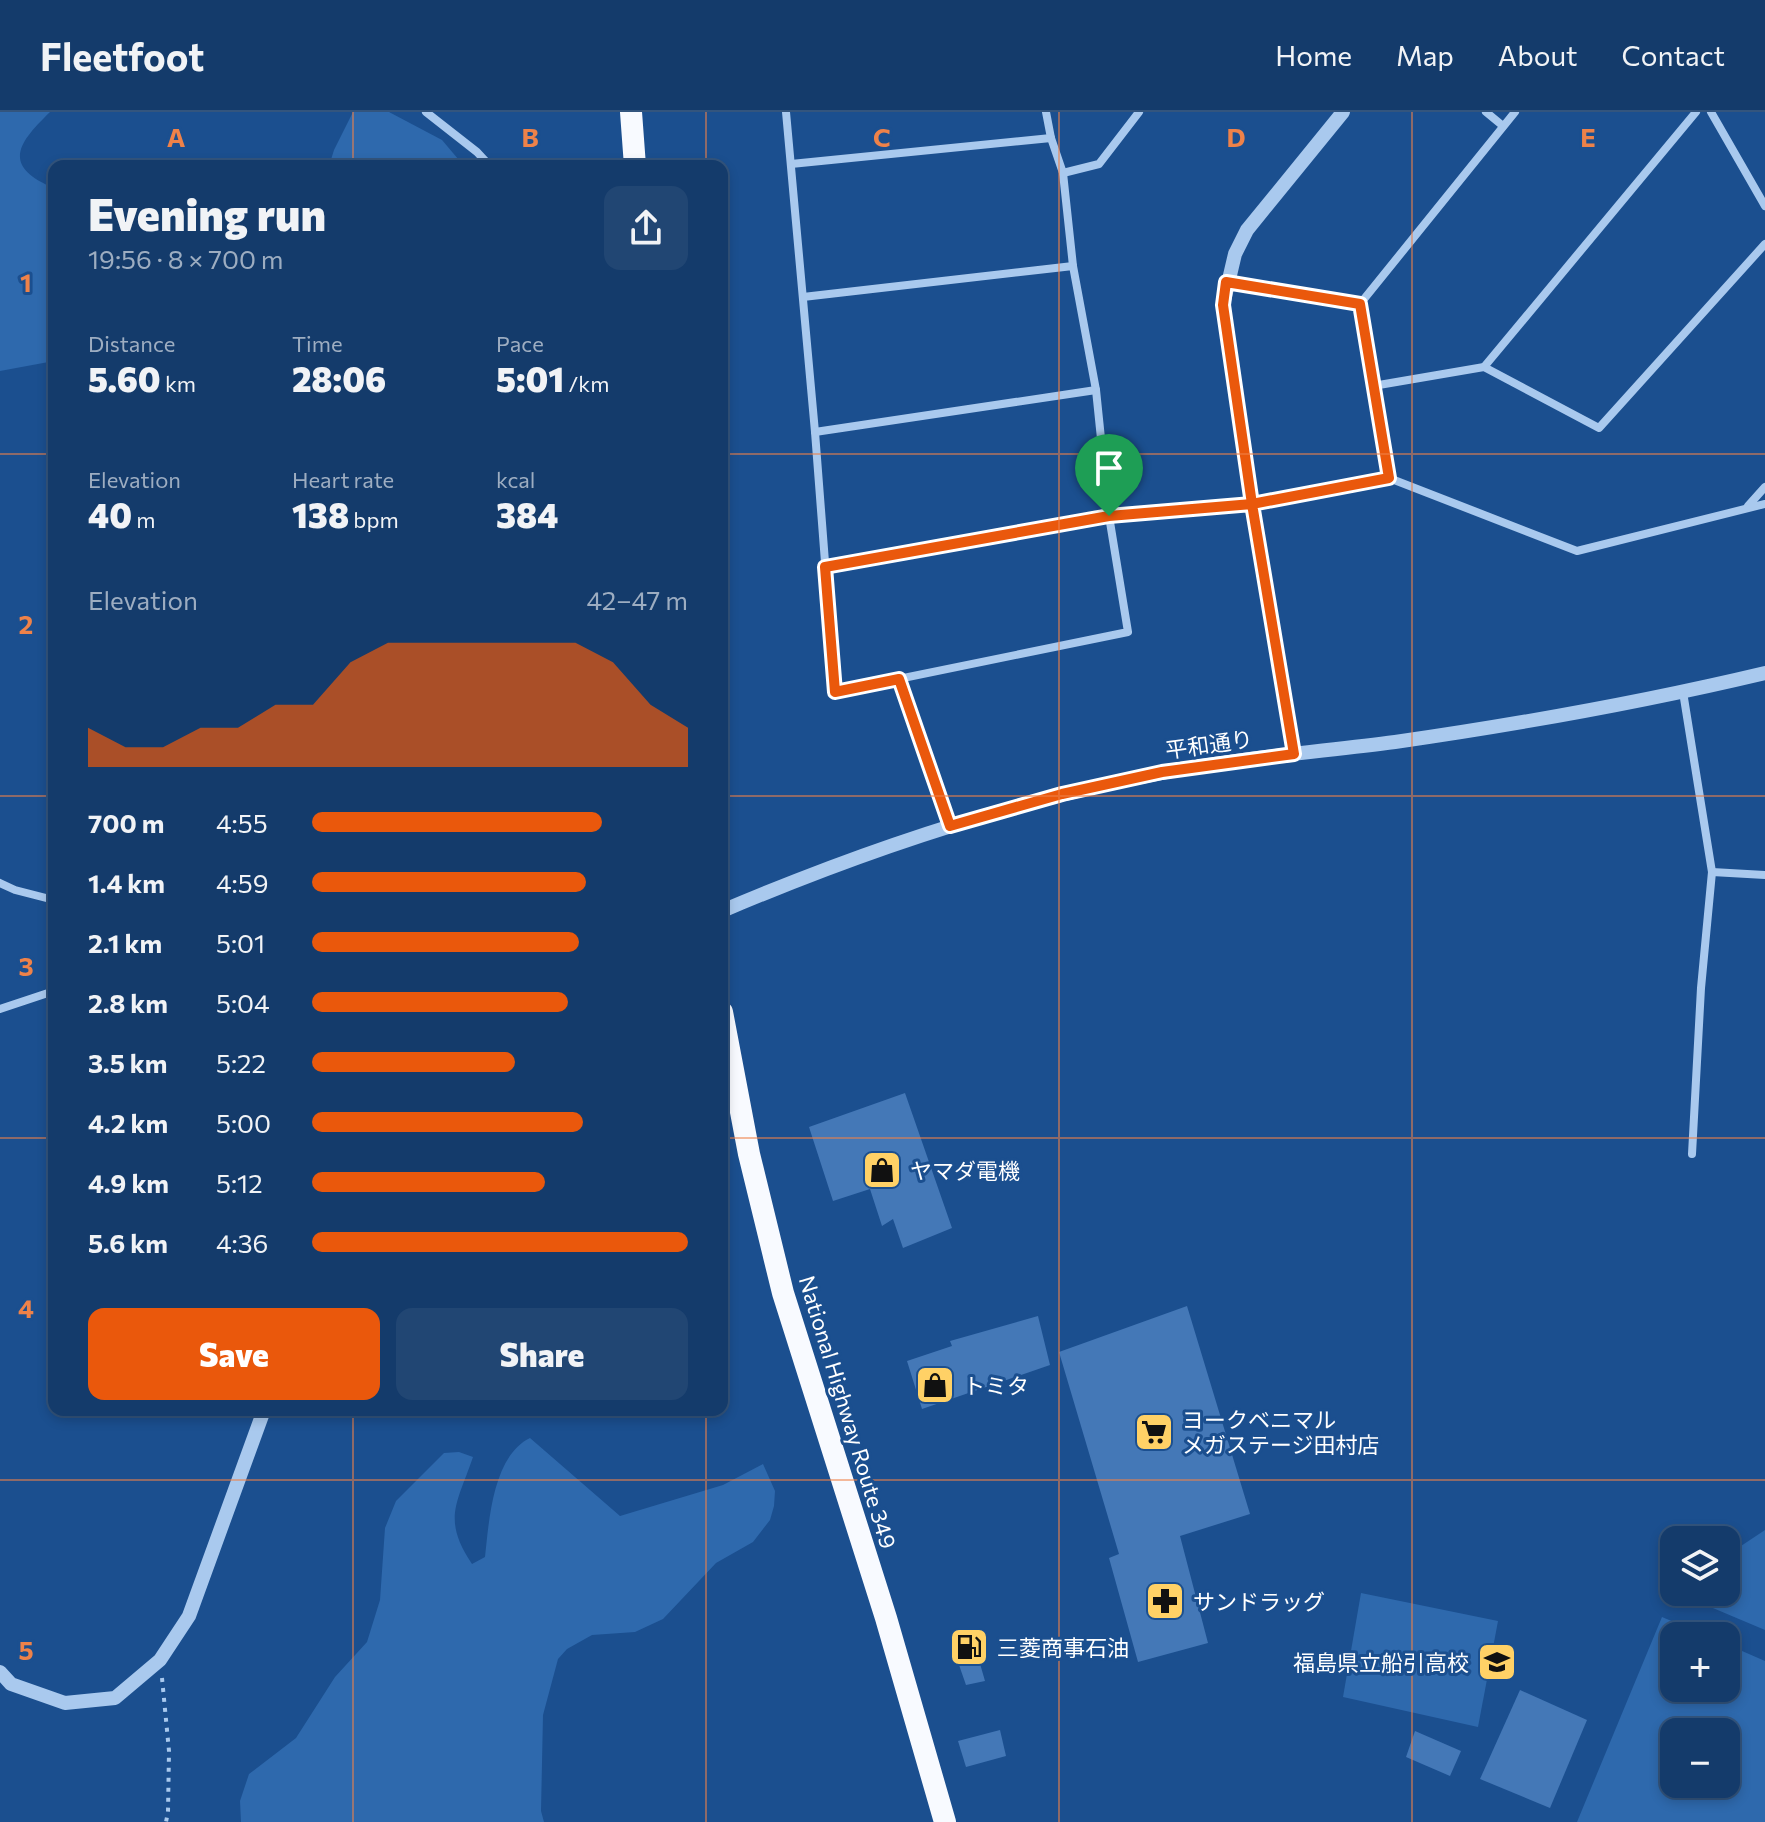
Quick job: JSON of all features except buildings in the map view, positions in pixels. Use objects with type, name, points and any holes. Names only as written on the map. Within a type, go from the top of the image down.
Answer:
[{"type":"highway","points":[[631,112],[635,160]]},
{"type":"highway","name":"National Highway Route 349","points":[[728,1044],[749,1154],[783,1293],[886,1618],[945,1822]]},
{"type":"street","points":[[426,112],[484,160]]},
{"type":"street","points":[[786,112],[835,692],[1128,632],[1109,516],[1096,390],[1073,266],[1063,173],[1046,112]]},
{"type":"street","points":[[1063,173],[1099,164],[1139,112]]},
{"type":"street","points":[[1294,754],[1252,504],[1223,305],[1226,282],[1247,230],[1343,112]]},
{"type":"street","points":[[1486,112],[1503,126]]},
{"type":"street","points":[[1389,478],[1360,304],[1515,112]]},
{"type":"street","points":[[1484,367],[1696,112]]},
{"type":"street","points":[[1711,112],[1765,206]]},
{"type":"street","points":[[791,164],[1051,138]]},
{"type":"street","points":[[1373,386],[1484,367],[1599,428],[1765,244]]},
{"type":"street","points":[[803,297],[1073,266]]},
{"type":"street","points":[[1226,282],[1360,304]]},
{"type":"street","points":[[815,432],[1096,390]]},
{"type":"street","points":[[825,567],[1109,516],[1252,504],[1389,478],[1577,551],[1765,504]]},
{"type":"street","points":[[1748,507],[1765,487]]},
{"type":"street","name":"平和通り","points":[[728,908],[784,885],[950,826],[1062,794],[1148,775],[1513,725],[1765,673]]},
{"type":"street","points":[[899,679],[950,826]]},
{"type":"street","points":[[1683,692],[1712,872],[1701,988],[1692,1154]]},
{"type":"street","points":[[1712,872],[1765,875]]},
{"type":"street","points":[[0,883],[48,898]]},
{"type":"street","points":[[0,1009],[48,993]]},
{"type":"street","points":[[0,1672],[11,1684],[65,1703],[115,1698],[160,1660],[189,1616],[262,1416]]},
{"type":"path","points":[[160,1660],[169,1751],[166,1822]]},
{"type":"shaded area","points":[[0,112],[50,112],[30,134],[20,153],[27,171],[48,185],[48,362],[0,371]]},
{"type":"shaded area","points":[[353,112],[389,112],[442,140],[459,160],[331,160]]},
{"type":"shaded area","points":[[530,1438],[620,1516],[723,1485],[763,1464],[775,1491],[770,1520],[753,1542],[716,1563],[663,1619],[635,1632],[592,1635],[567,1649],[558,1659],[543,1715],[541,1811],[544,1822],[241,1822],[240,1801],[249,1774],[296,1738],[335,1677],[367,1642],[380,1600],[385,1528],[396,1501],[444,1453],[459,1452],[473,1457],[455,1511],[457,1535],[472,1564],[485,1557],[491,1508],[501,1474],[508,1459]]},
{"type":"shaded area","points":[[1765,1530],[1765,1630],[1708,1606],[1740,1606],[1740,1547]]},
{"type":"shaded area","points":[[1361,1593],[1498,1621],[1478,1727],[1343,1697]]},
{"type":"shaded area","points":[[1662,1617],[1674,1622],[1660,1622],[1660,1702],[1740,1702],[1740,1650],[1765,1661],[1765,1822],[1577,1822]]},
{"type":"place","name":"ヤマダ電機","points":[[882,1170]]},
{"type":"place","name":"トミタ","points":[[935,1385]]},
{"type":"place","name":"ヨークベニマル メガステージ田村店","points":[[1154,1432]]},
{"type":"place","name":"サンドラッグ","points":[[1165,1601]]},
{"type":"place","name":"三菱商事石油","points":[[969,1647]]},
{"type":"place","name":"福島県立船引高校","points":[[1497,1662]]},
{"type":"route","points":[[1109,516],[825,567],[835,692],[899,679],[950,826],[1062,794],[1162,772],[1294,754],[1252,504],[1223,305],[1226,282],[1360,304],[1389,478],[1252,504],[1109,516]]}]
